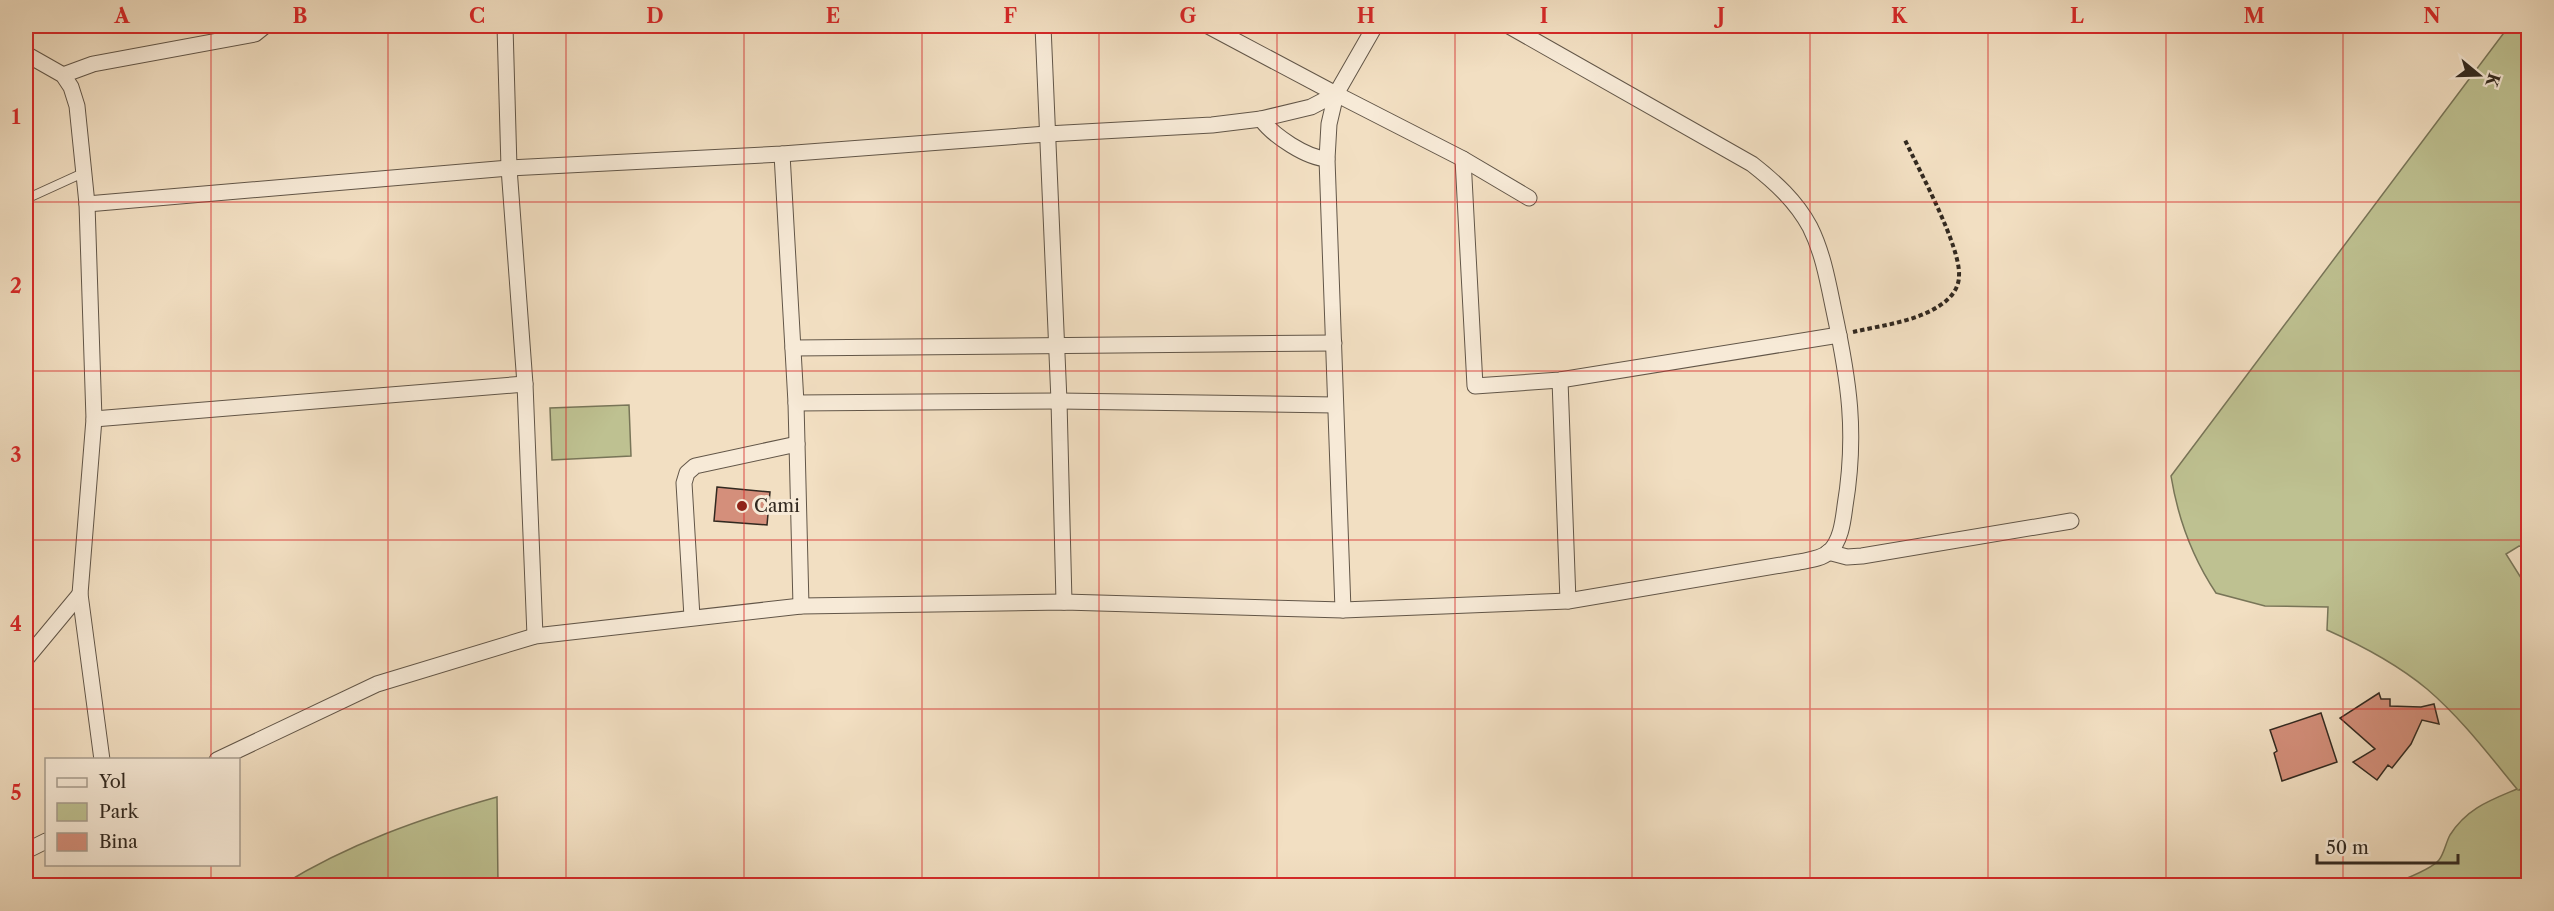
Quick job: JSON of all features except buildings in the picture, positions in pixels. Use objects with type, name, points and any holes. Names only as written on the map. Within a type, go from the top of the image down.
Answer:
[{"type":"street","points":[[63,75],[93,64],[255,34],[265,26]]},
{"type":"street","points":[[505,26],[509,168],[525,384],[535,636]]},
{"type":"street","points":[[1043,26],[1059,401],[1064,603]]},
{"type":"street","points":[[1208,26],[1463,159],[1529,198]]},
{"type":"street","points":[[1343,610],[1327,159],[1329,124],[1336,94],[1375,26]]},
{"type":"street","points":[[219,758],[377,684],[535,636],[801,606],[1064,603],[1343,610],[1568,601],[1816,559],[1828,552],[1838,540],[1851,472],[1851,406],[1823,260],[1799,210],[1778,185],[1752,164],[1509,26]]},
{"type":"street","points":[[26,54],[63,75],[71,87],[77,106],[87,204],[94,419],[80,594],[102,758]]},
{"type":"street","points":[[87,204],[509,168],[782,154],[1047,134],[1212,125],[1261,119],[1311,107],[1336,94]]},
{"type":"street","points":[[1261,119],[1268,129],[1315,158],[1327,159]]},
{"type":"street","points":[[782,154],[796,403],[801,606]]},
{"type":"street","points":[[1463,159],[1474,386],[1560,380],[1839,335]]},
{"type":"street","points":[[793,348],[1334,343]]},
{"type":"street","points":[[1560,380],[1568,601]]},
{"type":"street","points":[[94,419],[525,384]]},
{"type":"street","points":[[796,403],[1059,401],[1335,405]]},
{"type":"street","points":[[692,617],[684,483],[687,473],[695,466],[797,444]]},
{"type":"street","points":[[1828,552],[1846,557],[1862,556],[2071,521]]},
{"type":"street","points":[[26,659],[80,594]]},
{"type":"street","points":[[26,851],[45,842]]},
{"type":"lane","points":[[26,199],[83,173]]},
{"type":"path","points":[[1839,335],[1885,325],[1924,313],[1946,301],[1956,287],[1960,273],[1955,248],[1905,140]]},
{"type":"green space","points":[[2509,26],[2528,26],[2528,547],[2519,546],[2506,554],[2528,589],[2528,784],[2519,790],[2528,791],[2528,885],[2390,885],[2435,864],[2441,857],[2450,835],[2464,818],[2480,806],[2517,789],[2463,724],[2427,689],[2404,671],[2379,656],[2327,630],[2328,607],[2265,606],[2216,593],[2187,537],[2171,476]]},
{"type":"green space","points":[[629,405],[631,456],[552,460],[550,408]]},
{"type":"green space","points":[[497,797],[498,885],[282,885],[359,845],[441,814]]},
{"type":"place","name":"Cami","points":[[742,506]]}]
